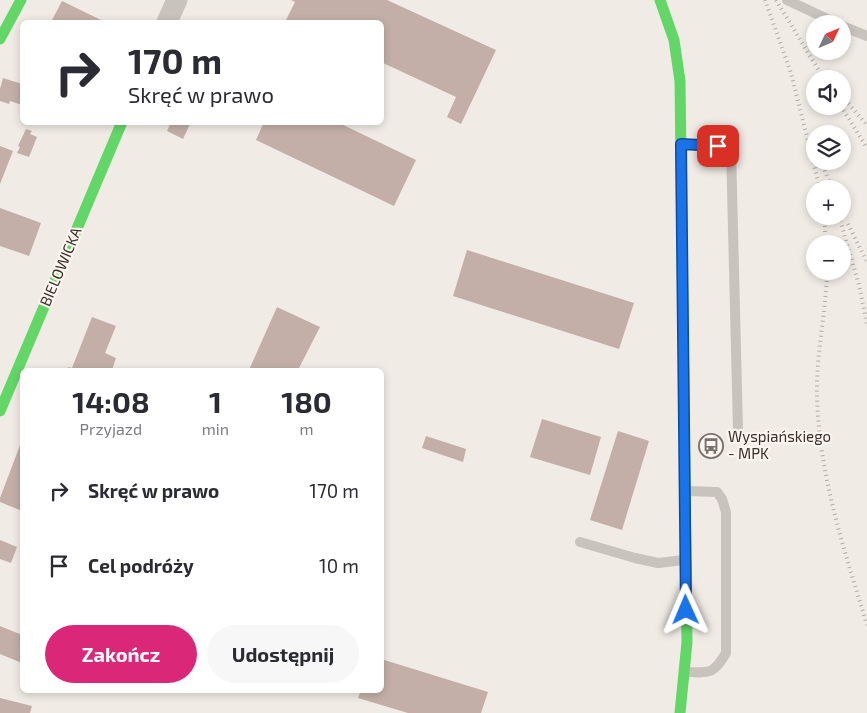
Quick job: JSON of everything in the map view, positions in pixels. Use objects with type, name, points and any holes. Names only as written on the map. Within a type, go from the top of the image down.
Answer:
[{"type":"street","points":[[0,39],[21,0]]},
{"type":"street","points":[[168,20],[177,0]]},
{"type":"street","points":[[660,0],[674,35],[679,58],[687,642],[680,713]]},
{"type":"street","name":"BIELOWICKA","points":[[0,411],[121,125]]},
{"type":"lane","points":[[787,0],[819,15]]},
{"type":"lane","points":[[851,30],[867,36]]},
{"type":"lane","points":[[681,144],[700,144],[731,148],[738,430]]},
{"type":"lane","points":[[685,491],[717,492],[722,499],[726,512],[726,653],[719,665],[708,673],[685,672]]},
{"type":"lane","points":[[580,542],[658,563],[686,560]]},
{"type":"building","points":[[291,0],[387,0],[496,50],[461,124],[447,117],[456,97],[384,63],[384,20],[286,20],[295,2]]},
{"type":"building","points":[[62,1],[101,20],[52,20]]},
{"type":"building","points":[[3,78],[20,83],[20,104],[10,101],[9,104],[0,101],[0,89]]},
{"type":"building","points":[[170,125],[190,125],[183,139],[167,131]]},
{"type":"building","points":[[263,125],[343,125],[416,160],[394,206],[256,140]]},
{"type":"building","points":[[26,129],[32,131],[30,134],[37,137],[29,157],[17,153],[20,147],[18,146]]},
{"type":"building","points":[[0,146],[13,151],[0,184]]},
{"type":"building","points":[[0,208],[41,223],[29,256],[0,246]]},
{"type":"building","points":[[467,250],[634,303],[619,349],[453,296]]},
{"type":"building","points":[[277,307],[320,327],[299,368],[250,368]]},
{"type":"building","points":[[92,317],[116,326],[105,353],[116,358],[113,368],[72,368]]},
{"type":"building","points":[[542,419],[601,437],[590,475],[530,457]]},
{"type":"building","points":[[618,431],[649,441],[622,530],[590,520]]},
{"type":"building","points":[[426,436],[466,449],[463,462],[422,448]]},
{"type":"building","points":[[20,445],[20,510],[0,502]]},
{"type":"building","points":[[0,540],[17,547],[11,563],[0,559]]},
{"type":"building","points":[[0,626],[20,634],[20,662],[0,654]]},
{"type":"building","points":[[384,660],[488,692],[481,713],[408,713],[358,698],[360,693],[384,693]]},
{"type":"building","points":[[0,698],[32,706],[30,713],[0,713]]},
{"type":"railway","points":[[765,0],[791,73],[818,180]]},
{"type":"railway","points":[[776,0],[819,70]]},
{"type":"railway","points":[[851,106],[867,125]]},
{"type":"railway","points":[[847,115],[867,148]]},
{"type":"railway","points":[[825,170],[828,180]]},
{"type":"railway","points":[[825,225],[825,235]]},
{"type":"railway","points":[[842,225],[859,285],[867,324]]},
{"type":"railway","points":[[848,225],[867,262]]},
{"type":"railway","points":[[826,280],[817,380],[822,455],[834,512],[867,625]]},
{"type":"traffic: fast","points":[[0,39],[21,0]]},
{"type":"traffic: fast","points":[[660,0],[674,40],[680,81],[687,642],[680,713]]},
{"type":"traffic: fast","points":[[0,411],[121,125]]},
{"type":"place","name":"Wyspiańskiego - MPK","points":[[711,446]]},
{"type":"route","points":[[686,610],[681,144],[718,146]]}]
